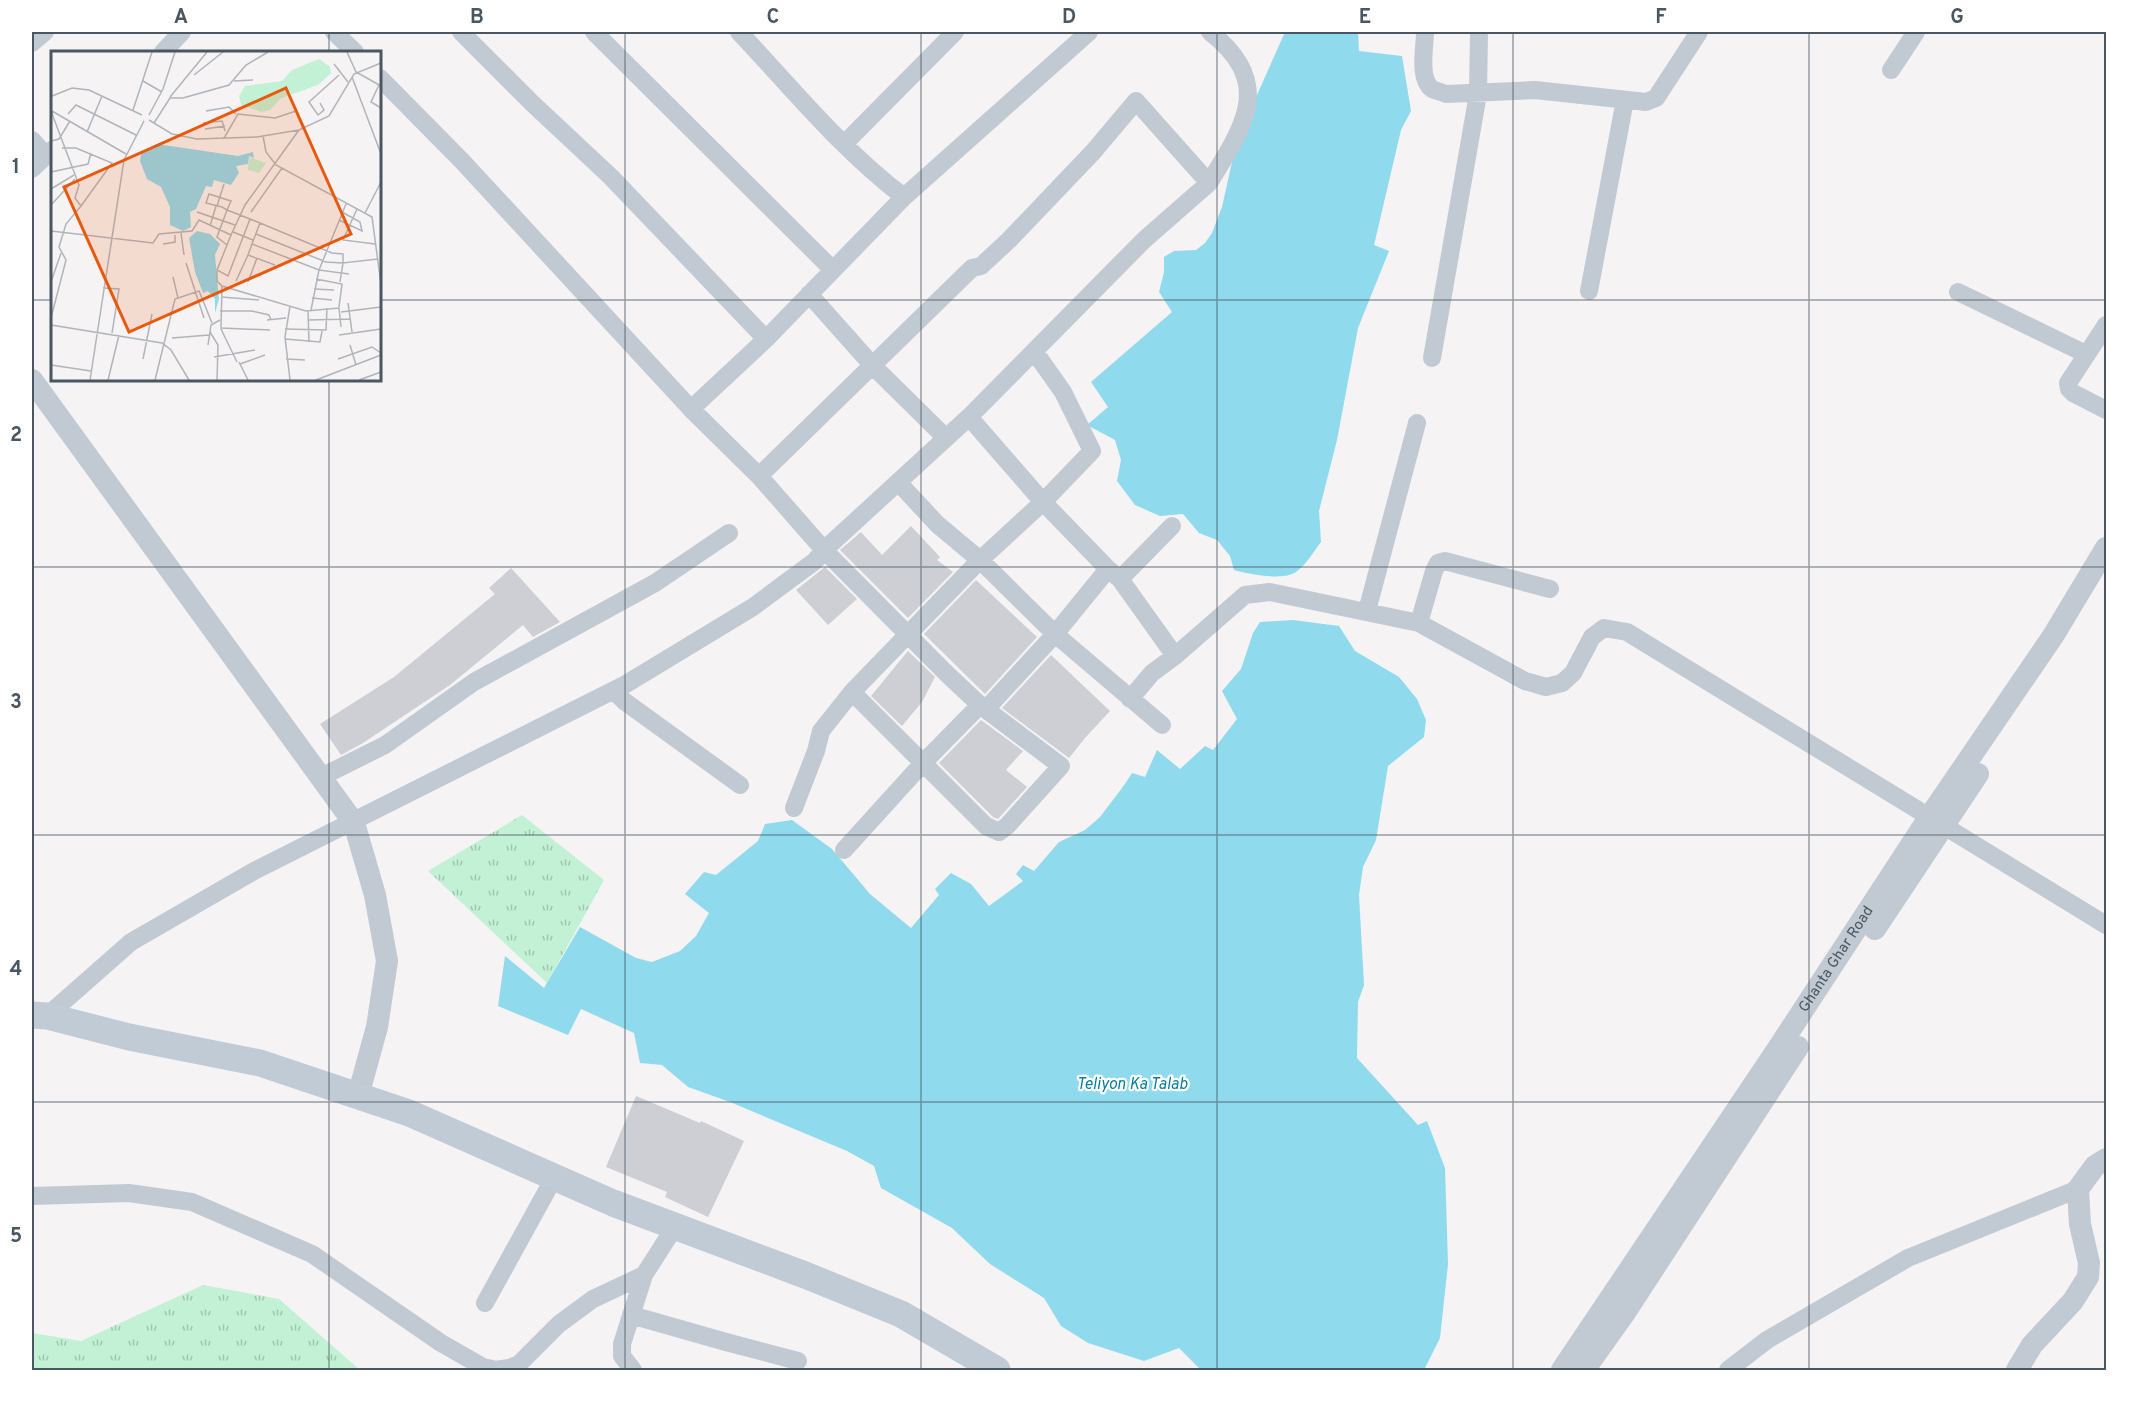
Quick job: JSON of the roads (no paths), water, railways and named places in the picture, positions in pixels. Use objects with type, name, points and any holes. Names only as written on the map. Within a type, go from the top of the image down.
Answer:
[{"type":"main road","points":[[39,1015],[129,1037],[260,1063],[409,1113],[613,1203],[676,1225],[901,1314],[997,1371]]},
{"type":"street","points":[[32,44],[45,32]]},
{"type":"street","points":[[164,51],[182,32]]},
{"type":"street","points":[[334,32],[354,51]]},
{"type":"street","points":[[461,32],[532,104],[611,177],[766,339]]},
{"type":"street","points":[[594,32],[833,270]]},
{"type":"street","points":[[739,32],[873,173],[904,197]]},
{"type":"street","points":[[844,144],[955,32]]},
{"type":"street","points":[[691,409],[766,339],[904,197],[1089,32]]},
{"type":"street","points":[[1425,32],[1426,81],[1433,89],[1446,94],[1535,90],[1646,102],[1656,98],[1699,32]]},
{"type":"street","points":[[1432,358],[1478,93],[1479,32]]},
{"type":"street","points":[[1891,70],[1916,32]]},
{"type":"street","points":[[39,1015],[131,942],[254,871],[614,691],[753,607],[815,561],[824,550],[969,417],[1144,240],[1209,183],[1239,132],[1246,113],[1248,96],[1245,75],[1220,35]]},
{"type":"street","points":[[381,79],[462,161],[691,409],[759,476],[824,550],[908,635],[983,707],[1061,766],[999,832],[986,826],[852,692]]},
{"type":"street","points":[[1589,291],[1625,100]]},
{"type":"street","points":[[759,476],[972,268],[981,266],[1009,240],[1093,152],[1136,101],[1209,183]]},
{"type":"street","points":[[32,140],[49,153],[32,169]]},
{"type":"street","points":[[1958,292],[2086,354]]},
{"type":"street","points":[[809,294],[873,366],[946,438]]},
{"type":"street","points":[[2106,325],[2070,376],[2068,383],[2068,389],[2073,393],[2106,410]]},
{"type":"street","points":[[794,808],[816,751],[821,730],[852,692],[980,560],[1043,502],[1092,451],[1063,392],[1034,351]]},
{"type":"street","points":[[32,380],[354,823],[375,895],[387,961],[377,1027],[358,1096]]},
{"type":"street","points":[[969,417],[1043,502],[1114,574],[1175,656]]},
{"type":"street","points":[[1367,611],[1417,423]]},
{"type":"street","points":[[898,482],[937,524],[980,560],[1054,634],[1162,725]]},
{"type":"street","points":[[844,850],[923,763],[983,707],[1114,574],[1172,526]]},
{"type":"street","points":[[321,777],[385,745],[474,682],[655,583],[729,533]]},
{"type":"street","name":"Ghanta Ghar Road","points":[[1584,1371],[1626,1311],[2053,636],[2106,548]]},
{"type":"street","points":[[1419,623],[1434,571],[1438,563],[1445,561],[1550,589]]},
{"type":"street","name":"Ghanta Ghar Road","points":[[1562,1371],[1777,1050],[1937,820],[2048,670],[2106,576]]},
{"type":"street","points":[[1130,699],[1152,673],[1245,595],[1270,592],[1419,623],[1525,681],[1546,687],[1562,683],[1573,673],[1592,637],[1604,628],[1627,632],[2106,925]]},
{"type":"street","points":[[614,691],[624,701],[740,785]]},
{"type":"street","points":[[1728,1371],[1767,1340],[1908,1258],[2078,1189],[2095,1166],[2106,1159]]},
{"type":"street","points":[[484,1303],[555,1176]]},
{"type":"street","points":[[2017,1371],[2032,1345],[2073,1301],[2088,1277],[2089,1263],[2080,1224],[2078,1189]]},
{"type":"street","points":[[32,1196],[129,1193],[192,1202],[312,1254],[441,1343],[483,1367],[496,1370],[519,1364],[559,1324],[593,1299],[644,1275]]},
{"type":"street","points":[[633,1371],[622,1356],[622,1344],[644,1275],[676,1225]]},
{"type":"street","points":[[631,1314],[798,1360]]},
{"type":"water","points":[[1285,32],[1358,32],[1359,51],[1402,56],[1411,111],[1401,130],[1374,245],[1389,251],[1358,328],[1337,440],[1319,511],[1321,542],[1296,572],[1290,575],[1275,576],[1234,570],[1230,556],[1217,540],[1199,533],[1183,514],[1160,516],[1135,505],[1117,481],[1121,460],[1115,440],[1087,425],[1108,407],[1091,382],[1172,312],[1159,292],[1164,272],[1164,257],[1174,251],[1196,250],[1212,233],[1222,207],[1232,162],[1249,113]]},
{"type":"water","name":"Teliyon Ka Talab","points":[[1293,620],[1339,626],[1355,651],[1399,677],[1417,699],[1426,720],[1424,737],[1388,766],[1376,840],[1363,867],[1359,895],[1364,985],[1358,1002],[1357,1058],[1418,1125],[1427,1121],[1445,1168],[1448,1264],[1440,1338],[1424,1370],[1201,1370],[1179,1348],[1144,1361],[1088,1343],[1061,1326],[1044,1298],[990,1264],[952,1228],[881,1188],[874,1166],[847,1151],[688,1087],[662,1065],[640,1063],[634,1033],[581,1009],[568,1035],[498,1006],[505,956],[544,988],[580,927],[636,958],[652,962],[680,951],[696,936],[709,913],[685,894],[704,872],[716,875],[758,841],[765,824],[792,820],[832,849],[870,894],[911,928],[939,895],[935,889],[951,873],[971,884],[989,906],[1023,881],[1016,874],[1023,865],[1034,871],[1059,842],[1085,830],[1100,817],[1132,773],[1145,777],[1157,750],[1180,769],[1205,746],[1213,750],[1237,719],[1222,691],[1241,669],[1253,633],[1260,622]]}]
